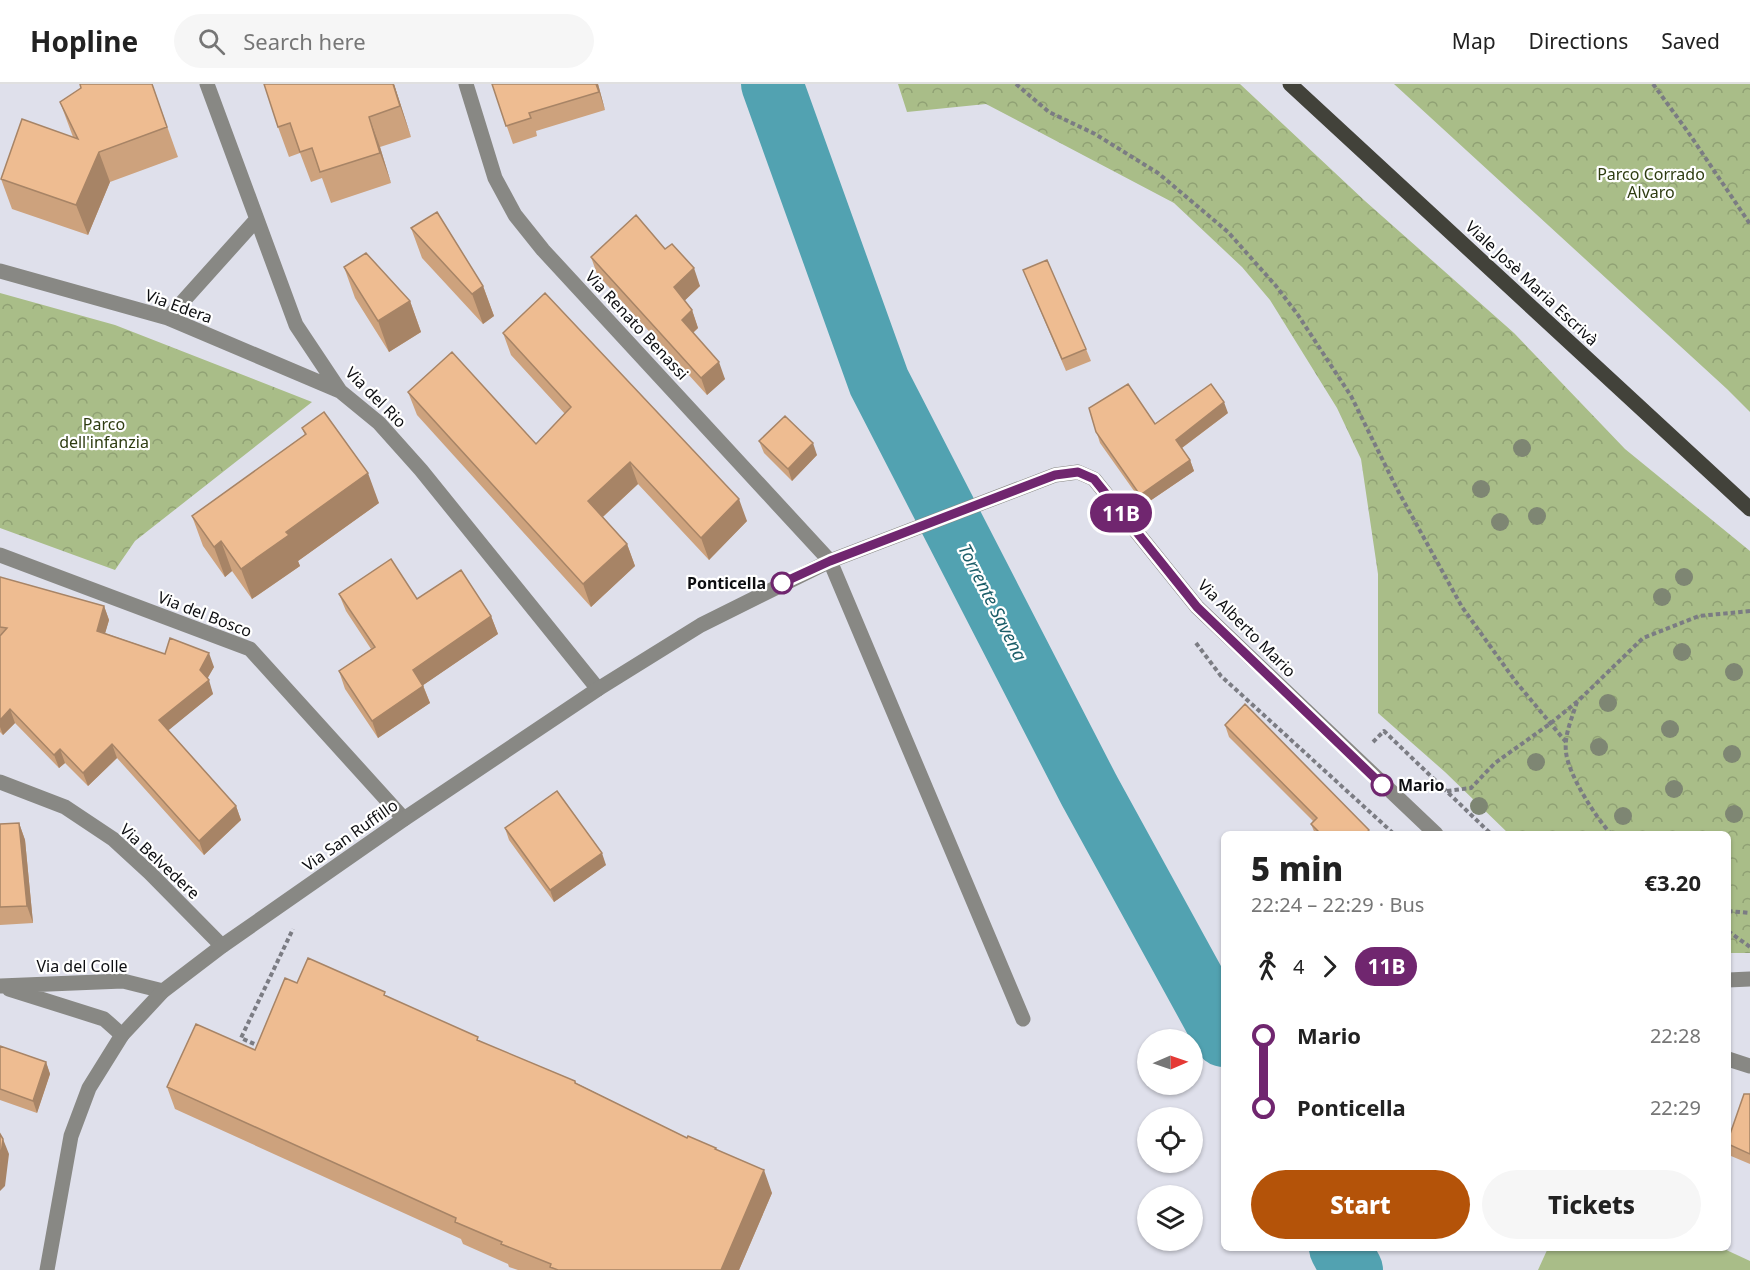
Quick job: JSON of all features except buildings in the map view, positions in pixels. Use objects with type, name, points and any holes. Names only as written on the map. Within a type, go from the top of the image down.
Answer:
[{"type":"main road","name":"Viale Josè Maria Escrivà","points":[[1290,84],[1750,508]]},
{"type":"street","name":"Via del Rio","points":[[207,84],[296,325],[340,391],[379,423],[422,470],[598,689]]},
{"type":"street","name":"Via Renato Benassi","points":[[466,84],[495,178],[515,215],[543,250],[830,561],[1023,1018]]},
{"type":"street","points":[[168,318],[256,220]]},
{"type":"street","name":"Via Edera","points":[[0,272],[168,318],[340,391]]},
{"type":"street","name":"Via Alberto Mario","points":[[830,561],[1055,475],[1078,472],[1094,479],[1197,607],[1433,831]]},
{"type":"street","name":"Via del Bosco","points":[[0,555],[250,649],[404,819]]},
{"type":"street","name":"Via San Ruffillo","points":[[47,1270],[71,1136],[89,1088],[122,1035],[163,991],[222,946],[404,819],[598,689],[701,625],[830,561]]},
{"type":"street","name":"Via Belvedere","points":[[0,782],[65,807],[112,839],[150,873],[222,946]]},
{"type":"street","points":[[1731,980],[1750,979]]},
{"type":"street","name":"Via del Colle","points":[[0,987],[123,981],[163,991]]},
{"type":"street","name":"Via del Colle","points":[[0,987],[104,1019],[122,1035]]},
{"type":"street","points":[[1731,1060],[1750,1066]]},
{"type":"path","points":[[1016,84],[1049,112],[1095,134],[1158,173],[1228,232],[1276,286],[1298,315],[1350,396],[1397,489],[1462,607],[1516,682],[1566,742]]},
{"type":"path","points":[[1653,84],[1750,224]]},
{"type":"path","points":[[1447,791],[1471,788],[1495,763],[1578,701],[1643,638],[1699,615],[1750,611]]},
{"type":"path","points":[[1578,701],[1567,732],[1566,753],[1582,790],[1599,820],[1608,831]]},
{"type":"path","points":[[1373,742],[1384,731],[1488,831]]},
{"type":"path","points":[[263,1048],[241,1038],[293,929],[302,890]]},
{"type":"path","points":[[1731,912],[1750,913]]},
{"type":"path","points":[[1731,933],[1750,947]]},
{"type":"green space","points":[[898,84],[1240,84],[1365,201],[1514,333],[1625,449],[1750,551],[1750,953],[1731,953],[1731,831],[1506,831],[1445,772],[1378,713],[1378,574],[1361,459],[1337,408],[1270,300],[1242,267],[1174,203],[986,104],[907,112]]},
{"type":"green space","name":"Parco Corrado Alvaro","points":[[1394,84],[1750,84],[1750,412],[1727,389]]},
{"type":"green space","name":"Parco dell'infanzia","points":[[0,293],[115,325],[312,402],[135,541],[115,570],[0,528]]},
{"type":"green space","points":[[1547,1251],[1728,1251],[1750,1261],[1750,1270],[1538,1270]]},
{"type":"waterway","name":"Torrente Savena","points":[[772,84],[879,382],[1089,790],[1221,1031]]},
{"type":"waterway","name":"Torrente Savena","points":[[1342,1251],[1352,1270]]},
{"type":"bus line","name":"11B","points":[[782,583],[830,561],[1055,475],[1078,472],[1094,479],[1197,607],[1382,785]]},
{"type":"place","name":"Ponticella","points":[[782,583]]},
{"type":"place","name":"Mario","points":[[1382,785]]}]
